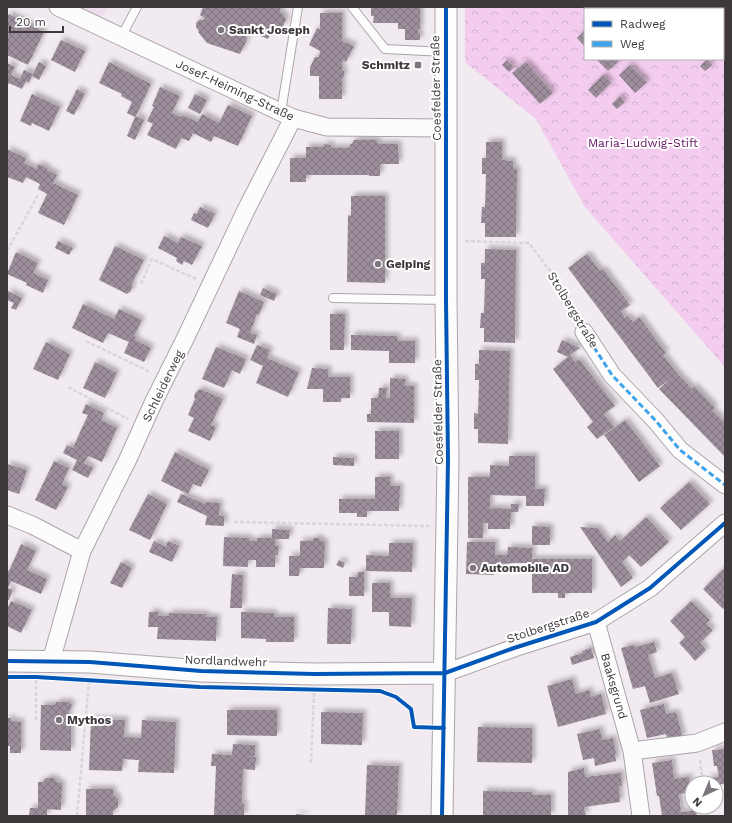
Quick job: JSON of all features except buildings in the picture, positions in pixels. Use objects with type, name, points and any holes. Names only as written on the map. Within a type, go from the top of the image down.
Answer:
[{"type":"street","name":"Josef-Heiming-Straße","points":[[58,7],[287,115],[327,127],[447,128]]},
{"type":"street","name":"Coesfelder Straße","points":[[442,816],[448,460],[446,300],[446,7]]},
{"type":"street","name":"Schleiderweg","points":[[47,669],[82,551],[211,286],[287,115]]},
{"type":"street","name":"Stolbergstraße","points":[[584,332],[612,374],[656,421],[680,450],[725,485]]},
{"type":"street","points":[[7,515],[32,524],[82,551]]},
{"type":"street","name":"Stolbergstraße","points":[[445,673],[514,648],[596,622],[650,588],[725,524]]},
{"type":"street","name":"Baaksgrund","points":[[596,622],[632,751],[641,816]]},
{"type":"street","name":"Nordlandwehr","points":[[7,661],[89,675],[201,671],[314,674],[445,673]]},
{"type":"street","points":[[632,751],[697,743],[725,732]]},
{"type":"lane","points":[[121,36],[137,7]]},
{"type":"lane","points":[[287,115],[298,7]]},
{"type":"lane","points":[[352,7],[385,49],[446,52]]},
{"type":"lane","points":[[333,298],[446,300]]},
{"type":"path","points":[[7,251],[38,195]]},
{"type":"path","points":[[141,284],[152,259],[211,286]]},
{"type":"path","points":[[86,341],[165,380]]},
{"type":"path","points":[[68,387],[143,427]]},
{"type":"path","points":[[234,522],[447,526]]},
{"type":"path","points":[[28,677],[36,677],[47,669]]},
{"type":"path","points":[[77,816],[89,675]]},
{"type":"path","points":[[36,677],[36,721]]},
{"type":"path","points":[[306,690],[321,691]]},
{"type":"path","points":[[311,763],[314,690]]},
{"type":"path","points":[[697,743],[702,775]]},
{"type":"shaded area","points":[[72,7],[109,7],[99,20]]},
{"type":"green space","name":"Maria-Ludwig-Stift","points":[[465,7],[725,7],[725,367],[585,207],[536,119],[465,62]]},
{"type":"marked path","points":[[584,332],[612,375],[656,421],[680,450],[725,485]]},
{"type":"cycle path","points":[[442,816],[448,460],[446,300],[446,7]]},
{"type":"cycle path","points":[[7,661],[90,662],[201,671],[314,674],[445,673],[514,648],[596,622],[650,588],[725,523]]},
{"type":"cycle path","points":[[7,677],[36,677],[200,687],[380,691],[396,697],[411,709],[414,727],[444,728]]},
{"type":"place","name":"Sankt Joseph","points":[[221,30]]},
{"type":"place","name":"Schmitz","points":[[418,65]]},
{"type":"place","name":"Geiping","points":[[378,264]]},
{"type":"place","name":"Automobile AD","points":[[473,568]]},
{"type":"place","name":"Mythos","points":[[59,720]]}]
